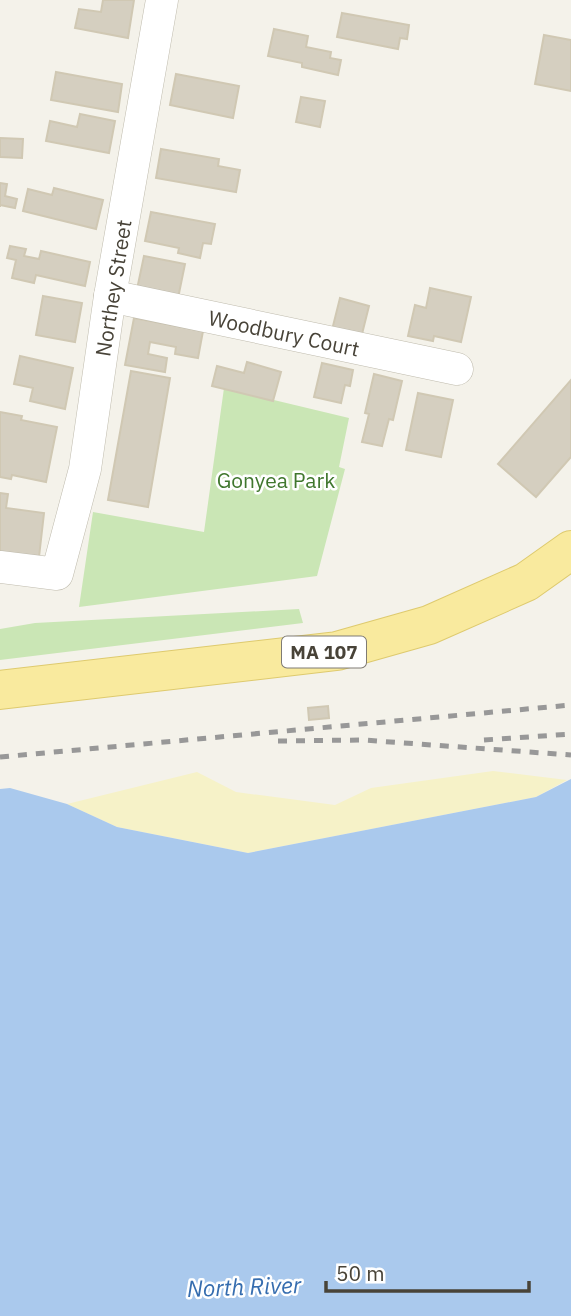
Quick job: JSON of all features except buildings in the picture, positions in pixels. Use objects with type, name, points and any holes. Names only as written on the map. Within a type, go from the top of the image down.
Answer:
[{"type":"main road","name":"MA 107","points":[[0,690],[337,651],[439,620],[526,582],[571,550]]},
{"type":"street","name":"Northey Street","points":[[0,568],[57,574],[85,469],[110,296],[162,0]]},
{"type":"street","name":"Woodbury Court","points":[[110,296],[457,369]]},
{"type":"green space","name":"Gonyea Park","points":[[224,388],[349,418],[339,467],[345,469],[317,576],[79,607],[93,512],[204,532]]},
{"type":"green space","points":[[299,609],[303,623],[0,660],[0,629],[35,623]]},
{"type":"sand","points":[[493,771],[567,780],[536,797],[248,853],[117,827],[67,804],[197,772],[236,792],[335,805],[371,788]]},
{"type":"water","name":"North River","points":[[571,779],[571,1316],[0,1316],[0,789],[10,788],[67,804],[117,827],[248,853],[536,797]]},
{"type":"railway","points":[[0,757],[571,705]]},
{"type":"railway","points":[[484,740],[571,734]]},
{"type":"railway","points":[[278,741],[363,740],[571,755]]}]
